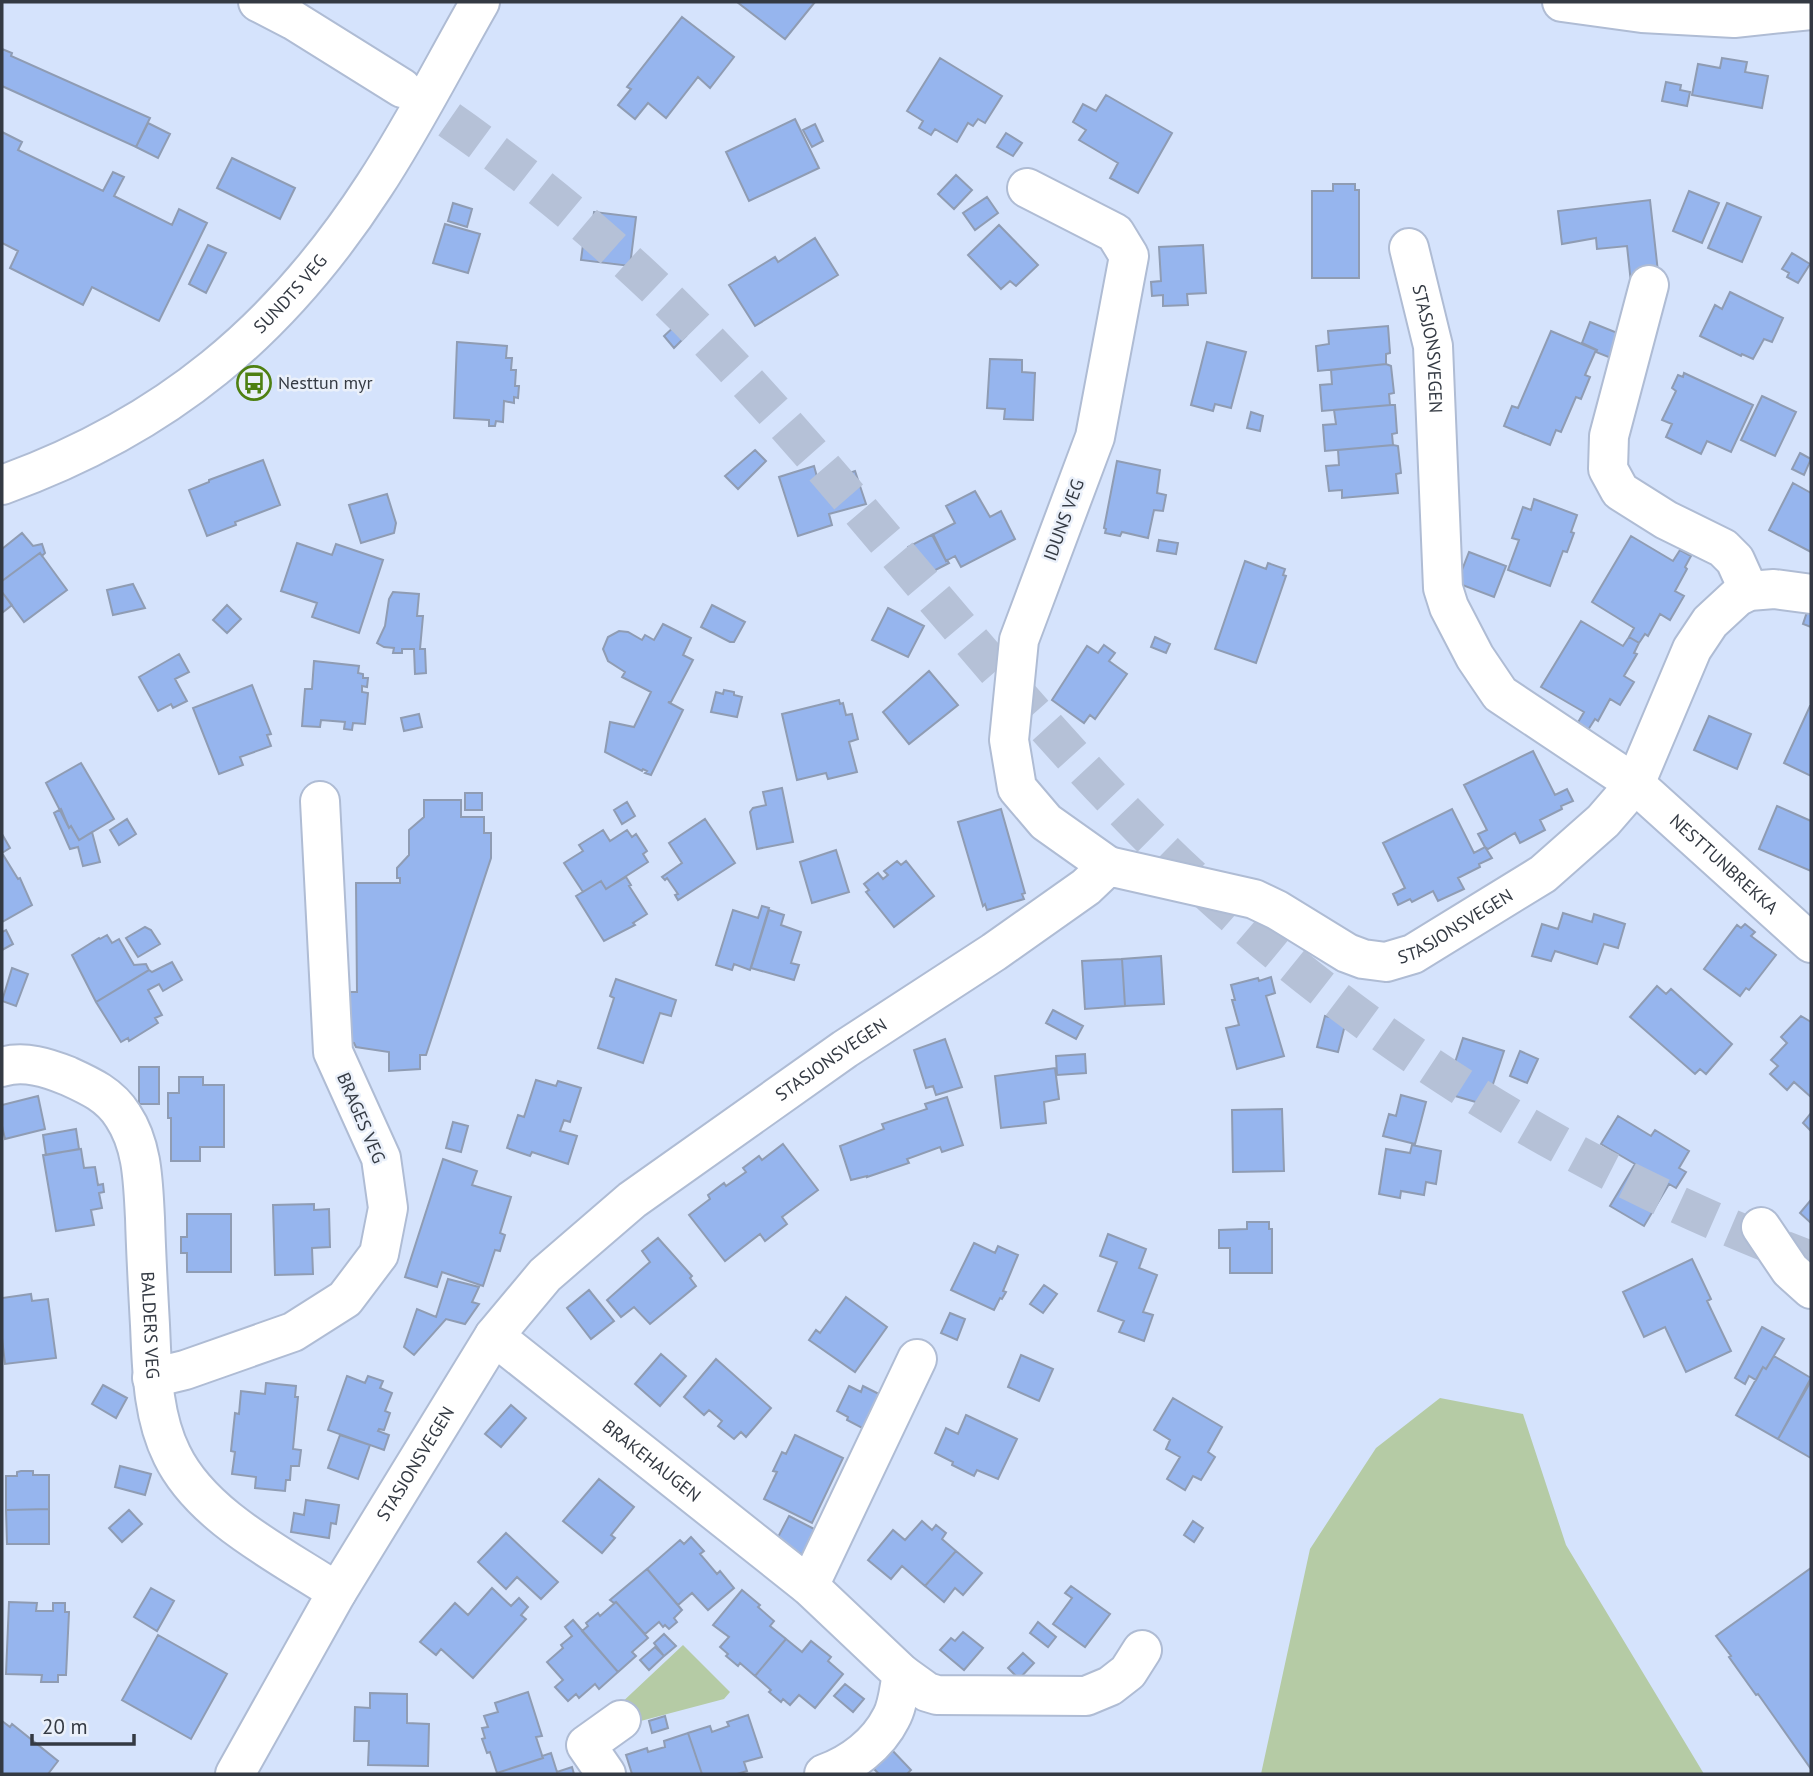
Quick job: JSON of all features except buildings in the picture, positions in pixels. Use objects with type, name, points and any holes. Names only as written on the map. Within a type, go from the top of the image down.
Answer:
[{"type":"street","points":[[257,2],[293,20],[402,88]]},
{"type":"street","name":"SUNDTS VEG","points":[[2,485],[94,446],[155,411],[214,370],[262,327],[301,286],[375,184],[480,2]]},
{"type":"street","points":[[1562,2],[1642,13],[1734,18],[1811,10]]},
{"type":"street","name":"IDUNS VEG","points":[[1027,188],[1115,233],[1129,256],[1095,437],[1019,640],[1009,740],[1017,788],[1046,822],[1108,866]]},
{"type":"street","name":"STASJONSVEGEN","points":[[1409,248],[1433,346],[1442,571],[1448,607],[1475,657],[1500,694],[1635,784]]},
{"type":"street","points":[[1650,285],[1609,436],[1608,469],[1619,491],[1666,520],[1723,548],[1735,560],[1749,591],[1773,589],[1811,594]]},
{"type":"street","name":"STASJONSVEGEN","points":[[235,1774],[337,1592],[494,1336],[545,1275],[632,1200],[845,1049],[994,952],[1086,887],[1108,866],[1254,899],[1347,953],[1363,959],[1386,962],[1413,954],[1543,874],[1603,821],[1635,784],[1692,649],[1710,622],[1737,597],[1749,591]]},
{"type":"street","name":"NESTTUNBREKKA","points":[[1635,784],[1811,943]]},
{"type":"street","name":"BRAGES VEG","points":[[152,1378],[185,1370],[293,1332],[345,1299],[379,1254],[388,1208],[382,1158],[333,1052],[320,801]]},
{"type":"street","name":"BALDERS VEG","points":[[2,1068],[8,1065],[45,1066],[98,1089],[123,1114],[136,1141],[143,1175],[152,1378],[158,1415],[172,1455],[194,1488],[227,1520],[337,1592]]},
{"type":"street","points":[[1760,1227],[1790,1270],[1811,1289]]},
{"type":"street","name":"BRAKEHAUGEN","points":[[494,1336],[809,1586],[902,1674],[927,1692],[936,1695],[1086,1696],[1110,1686],[1128,1672],[1142,1650]]},
{"type":"street","points":[[809,1586],[917,1359]]},
{"type":"street","points":[[824,1774],[840,1769],[868,1748],[892,1717],[902,1674]]},
{"type":"street","points":[[606,1774],[586,1745],[621,1720]]},
{"type":"green space","points":[[1440,1398],[1523,1414],[1566,1545],[1704,1774],[1261,1774],[1310,1549],[1376,1448]]},
{"type":"green space","points":[[683,1645],[730,1692],[724,1699],[633,1723],[617,1707]]},
{"type":"tunnel","points":[[402,88],[516,169],[588,227],[657,289],[747,382],[1073,757],[1204,889],[1281,956],[1362,1018],[1446,1076],[1533,1130],[1623,1178],[1716,1221],[1811,1260]]},
{"type":"place","name":"Nesttun myr","points":[[254,383]]}]
